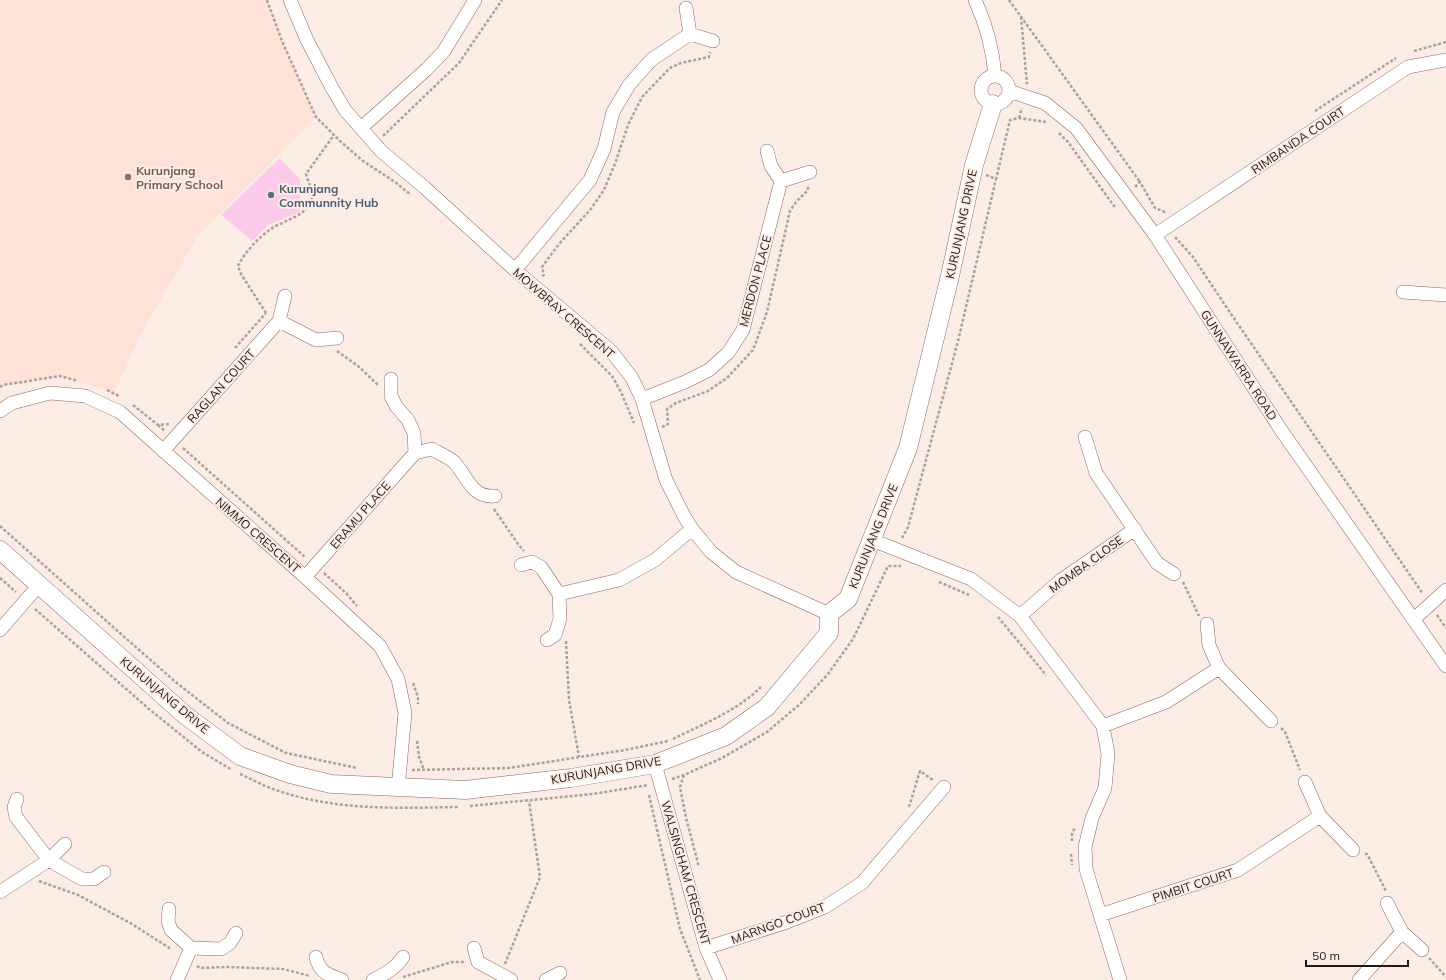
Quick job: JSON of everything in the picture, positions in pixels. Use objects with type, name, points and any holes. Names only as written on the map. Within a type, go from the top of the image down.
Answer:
[{"type":"street","name":"MOWBRAY CRESCENT","points":[[290,0],[307,40],[345,110],[381,151],[424,187],[533,286],[611,351],[632,378],[642,399],[666,480],[692,529],[711,552],[736,572],[829,614]]},
{"type":"street","points":[[361,128],[427,70],[444,51],[475,0]]},
{"type":"street","points":[[975,0],[981,12],[993,55],[995,76]]},
{"type":"street","points":[[686,8],[690,34]]},
{"type":"street","points":[[515,270],[590,180],[604,149],[613,112],[629,85],[651,60],[690,34],[714,41]]},
{"type":"street","name":"RIMBANDA COURT","points":[[1155,235],[1408,67],[1446,60]]},
{"type":"street","points":[[995,76],[1003,79],[1009,91],[1002,103],[993,104],[984,100],[980,91],[983,82],[990,77],[995,76]]},
{"type":"street","name":"GUNNAWARRA ROAD","points":[[1009,91],[1045,102],[1076,128],[1155,235],[1281,430],[1446,666]]},
{"type":"street","name":"KURUNJANG DRIVE","points":[[0,550],[40,584],[185,715],[240,756],[290,774],[331,784],[465,790],[571,778],[656,764],[726,736],[767,707],[829,633],[829,614],[848,599],[908,448],[950,276],[973,169],[993,104]]},
{"type":"street","points":[[767,152],[771,166],[781,181],[810,172]]},
{"type":"street","name":"MERDON PLACE","points":[[642,399],[685,382],[709,370],[728,353],[743,330],[781,181]]},
{"type":"street","points":[[1403,292],[1446,295]]},
{"type":"street","name":"RAGLAN COURT","points":[[163,451],[278,322],[285,296]]},
{"type":"street","points":[[278,322],[316,340],[337,338]]},
{"type":"street","points":[[391,379],[391,396],[408,420],[414,433],[415,452],[432,449],[453,462],[476,492],[491,497]]},
{"type":"street","name":"NIMMO CRESCENT","points":[[0,411],[12,403],[50,393],[85,396],[120,412],[380,646],[398,679],[405,713],[398,788]]},
{"type":"street","name":"MOMBA CLOSE","points":[[1085,437],[1096,473],[1157,563],[1174,574]]},
{"type":"street","name":"ERAMU PLACE","points":[[305,577],[415,452]]},
{"type":"street","points":[[559,594],[619,580],[655,560],[692,529]]},
{"type":"street","name":"MOMBA CLOSE","points":[[1020,616],[1061,580],[1135,529]]},
{"type":"street","points":[[872,540],[971,579],[1020,616],[1103,726],[1108,754],[1105,788],[1092,818],[1085,847],[1086,869],[1120,980]]},
{"type":"street","points":[[526,563],[541,567],[559,594],[560,619],[555,635],[547,640]]},
{"type":"street","points":[[0,630],[40,584]]},
{"type":"street","points":[[1414,619],[1446,590]]},
{"type":"street","points":[[1207,624],[1209,645],[1219,668],[1271,721]]},
{"type":"street","points":[[1103,726],[1166,702],[1219,668]]},
{"type":"street","name":"WALSINGHAM CRESCENT","points":[[656,764],[706,948],[720,980]]},
{"type":"street","points":[[1305,782],[1320,816],[1353,850]]},
{"type":"street","name":"MARNGO COURT","points":[[706,948],[787,922],[825,907],[862,884],[944,787]]},
{"type":"street","points":[[17,799],[14,807],[16,817],[49,860],[82,879],[94,879],[104,872]]},
{"type":"street","name":"PIMBIT COURT","points":[[1100,915],[1238,870],[1320,816]]},
{"type":"street","points":[[0,892],[49,860],[66,844]]},
{"type":"street","points":[[1387,903],[1402,932],[1422,950]]},
{"type":"street","points":[[169,909],[168,921],[171,930],[191,948],[222,949],[230,943],[236,933]]},
{"type":"street","points":[[1359,980],[1402,932]]},
{"type":"street","points":[[177,980],[191,948]]},
{"type":"street","points":[[474,948],[478,962],[508,978]]},
{"type":"street","points":[[316,957],[318,966],[324,973],[342,980]]},
{"type":"street","points":[[374,980],[391,970],[403,957]]},
{"type":"street","points":[[546,980],[560,973]]},
{"type":"path","points":[[267,0],[282,41],[316,117],[363,161],[395,182],[412,196]]},
{"type":"path","points":[[363,161],[374,143],[389,131],[459,63],[502,0]]},
{"type":"path","points":[[1009,0],[1140,182],[1156,208],[1165,212]]},
{"type":"path","points":[[1019,118],[1028,82],[1021,17]]},
{"type":"path","points":[[533,286],[544,275],[542,267],[559,244],[590,210],[604,190],[616,161],[628,125],[642,97],[670,68],[681,63],[709,57],[714,41]]},
{"type":"path","points":[[1412,52],[1446,42]]},
{"type":"path","points":[[1314,112],[1393,59],[1400,57]]},
{"type":"path","points":[[0,578],[149,709],[202,752],[227,768],[276,790],[309,800],[344,806],[400,808],[479,806],[593,794],[646,785],[684,775],[722,758],[767,732],[800,704],[828,674],[853,639],[908,527],[958,341],[1010,120],[1019,118],[1049,122]]},
{"type":"path","points":[[1058,132],[1068,142],[1114,206],[1140,182]]},
{"type":"path","points":[[278,322],[266,313],[241,274],[238,266],[242,258],[271,229],[291,220],[306,208],[312,200],[306,174],[334,135]]},
{"type":"path","points":[[973,169],[996,179]]},
{"type":"path","points":[[1171,208],[1165,212],[1164,219],[1168,226],[1176,238],[1193,257],[1235,321],[1446,628]]},
{"type":"path","points":[[235,348],[266,313]]},
{"type":"path","points":[[321,339],[358,366],[394,402]]},
{"type":"path","points":[[576,340],[612,376],[622,392],[636,428]]},
{"type":"path","points":[[0,387],[2,385],[60,376],[80,382]]},
{"type":"path","points":[[101,388],[120,396]]},
{"type":"path","points":[[132,404],[158,425],[168,425],[173,419]]},
{"type":"path","points":[[491,497],[518,544],[526,563]]},
{"type":"path","points":[[0,526],[120,634],[178,684],[228,723],[286,753],[359,769]]},
{"type":"path","points":[[888,566],[902,566]]},
{"type":"path","points":[[1174,574],[1183,582],[1197,614],[1207,624]]},
{"type":"path","points":[[936,581],[970,595],[975,599]]},
{"type":"path","points":[[997,616],[1050,680]]},
{"type":"path","points":[[560,619],[566,638],[569,700],[578,757]]},
{"type":"path","points":[[400,770],[509,768],[625,750],[669,741],[726,713],[756,693],[767,682]]},
{"type":"path","points":[[1271,721],[1285,732],[1305,782]]},
{"type":"path","points":[[905,811],[909,806],[920,771],[944,787]]},
{"type":"path","points":[[684,775],[680,787],[686,818],[700,870]]},
{"type":"path","points":[[646,785],[680,929],[700,980]]},
{"type":"path","points":[[508,978],[505,964],[540,877],[529,801]]},
{"type":"path","points":[[1072,866],[1070,860],[1072,834],[1075,827]]},
{"type":"path","points":[[1353,850],[1367,854],[1387,892],[1387,903]]},
{"type":"path","points":[[1422,950],[1446,977]]},
{"type":"path","points":[[399,978],[452,962],[478,962],[508,956]]},
{"type":"shaded area","name":"Kurunjang Primary School","points":[[0,0],[267,0],[282,41],[316,117],[197,237],[141,334],[114,393],[60,376],[3,385],[0,387]]},
{"type":"building","name":"Kurunjang Communnity Hub","points":[[280,158],[300,179],[300,212],[268,225],[253,241],[221,215]]},
{"type":"place","name":"Kurunjang Primary School","points":[[128,177]]},
{"type":"place","name":"Kurunjang Communnity Hub","points":[[271,195]]}]
